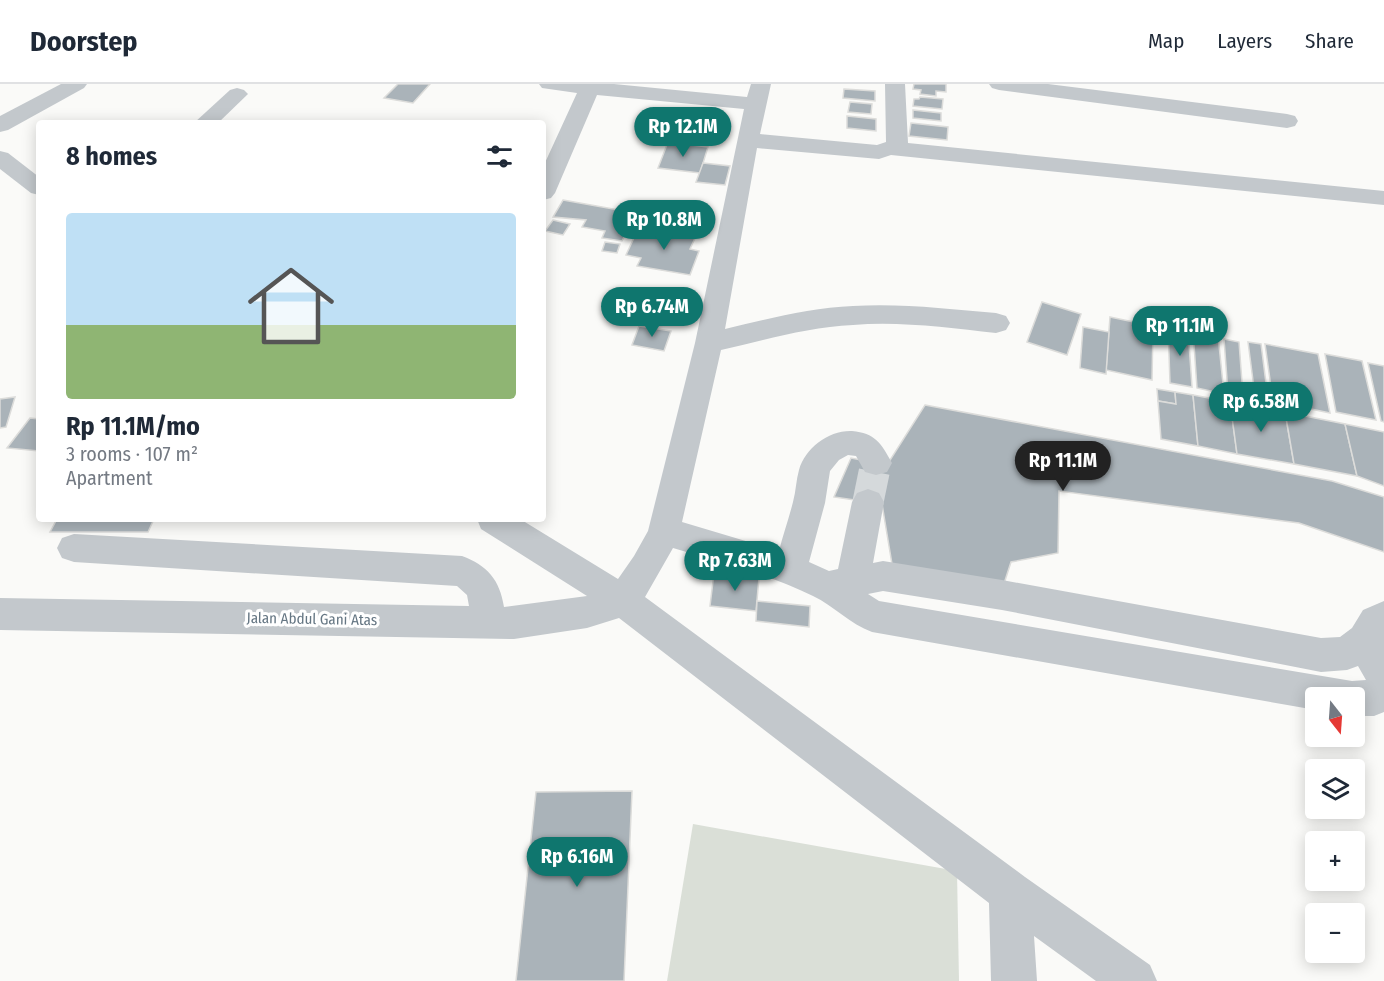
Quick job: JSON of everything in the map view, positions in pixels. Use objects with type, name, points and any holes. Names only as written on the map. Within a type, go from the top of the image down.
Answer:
[{"type":"street","points":[[0,125],[77,84]]},
{"type":"street","points":[[549,84],[590,86],[753,113],[879,152],[893,148],[1384,198]]},
{"type":"street","points":[[893,148],[895,84]]},
{"type":"street","points":[[999,84],[1287,121]]},
{"type":"street","points":[[546,186],[590,86]]},
{"type":"street","points":[[208,120],[237,94]]},
{"type":"street","points":[[621,599],[654,554],[664,531],[709,343],[753,113]]},
{"type":"street","points":[[0,158],[36,186]]},
{"type":"street","points":[[709,343],[853,315],[898,314],[996,323]]},
{"type":"street","points":[[790,569],[815,468],[828,451],[844,443],[862,444],[869,449],[876,463]]},
{"type":"street","points":[[840,584],[868,502]]},
{"type":"street","points":[[498,522],[621,599],[1010,892],[1134,981]]},
{"type":"street","points":[[664,531],[840,584],[883,576],[1002,595],[1321,655],[1347,653],[1375,628]]},
{"type":"street","points":[[74,548],[462,571],[476,578],[484,589],[489,622]]},
{"type":"street","points":[[840,584],[872,616],[1305,690]]},
{"type":"street","name":"Jalan Abdul Gani Atas","points":[[0,614],[514,623],[592,612],[621,599]]},
{"type":"street","points":[[1139,620],[1144,662]]},
{"type":"street","points":[[1375,628],[1370,653],[1384,673]]},
{"type":"street","points":[[1365,698],[1374,698],[1384,692]]},
{"type":"street","points":[[1010,892],[1014,981]]},
{"type":"shaded area","points":[[693,824],[957,871],[959,981],[667,981]]},
{"type":"building","points":[[398,84],[430,84],[413,103],[384,98]]},
{"type":"building","points":[[914,84],[946,84],[946,92],[936,91],[936,96],[920,94],[921,90],[913,89]]},
{"type":"building","points":[[844,89],[875,91],[875,101],[843,98]]},
{"type":"building","points":[[920,97],[943,99],[942,109],[913,106],[914,99]]},
{"type":"building","points":[[850,102],[872,104],[871,114],[848,112]]},
{"type":"building","points":[[913,110],[941,113],[941,121],[913,118]]},
{"type":"building","points":[[847,116],[876,119],[876,131],[847,128]]},
{"type":"building","points":[[911,123],[948,127],[947,140],[909,136]]},
{"type":"building","points":[[668,142],[708,147],[700,173],[658,168]]},
{"type":"building","points":[[703,163],[730,166],[725,185],[696,182]]},
{"type":"building","points":[[563,200],[636,213],[622,241],[602,238],[605,231],[582,227],[586,220],[553,217]]},
{"type":"building","points":[[553,220],[570,224],[563,235],[546,230]]},
{"type":"building","points":[[639,227],[696,236],[690,249],[699,251],[690,275],[637,266],[641,258],[626,255]]},
{"type":"building","points":[[605,242],[620,244],[617,253],[602,251]]},
{"type":"building","points":[[1042,302],[1081,314],[1067,355],[1027,342]]},
{"type":"building","points":[[1110,317],[1153,326],[1152,380],[1106,370]]},
{"type":"building","points":[[639,326],[671,331],[664,351],[632,345]]},
{"type":"building","points":[[1168,326],[1188,329],[1192,387],[1170,383]]},
{"type":"building","points":[[1083,327],[1109,332],[1106,374],[1080,368]]},
{"type":"building","points":[[1193,330],[1218,335],[1224,394],[1197,388]]},
{"type":"building","points":[[1224,339],[1239,342],[1243,396],[1228,393]]},
{"type":"building","points":[[1248,342],[1261,344],[1268,399],[1255,396]]},
{"type":"building","points":[[1265,344],[1318,354],[1330,413],[1273,401]]},
{"type":"building","points":[[1325,354],[1362,361],[1376,420],[1336,412]]},
{"type":"building","points":[[1368,363],[1384,366],[1384,422],[1381,421]]},
{"type":"building","points":[[1157,389],[1175,392],[1176,404],[1158,401]]},
{"type":"building","points":[[1175,392],[1193,395],[1198,446],[1161,439],[1158,401],[1176,404]]},
{"type":"building","points":[[1193,395],[1230,402],[1237,454],[1198,446]]},
{"type":"building","points":[[15,397],[6,427],[0,428],[0,399]]},
{"type":"building","points":[[1230,402],[1285,412],[1294,464],[1237,454]]},
{"type":"building","points":[[925,405],[1332,481],[1384,497],[1384,552],[1299,523],[1059,491],[1058,553],[1011,562],[1001,593],[892,564],[882,504],[834,497],[851,458],[887,465]]},
{"type":"building","points":[[1285,412],[1345,424],[1357,476],[1294,464]]},
{"type":"building","points":[[30,418],[36,419],[36,451],[7,448]]},
{"type":"building","points":[[1345,424],[1384,432],[1384,486],[1357,476]]},
{"type":"building","points":[[55,522],[153,522],[148,532],[50,532]]},
{"type":"building","points":[[714,573],[759,578],[756,611],[710,606]]},
{"type":"building","points":[[757,601],[810,606],[809,627],[756,621]]},
{"type":"building","points":[[632,791],[624,981],[516,981],[536,792]]},
{"type":"tunnel","points":[[868,502],[876,463]]}]
